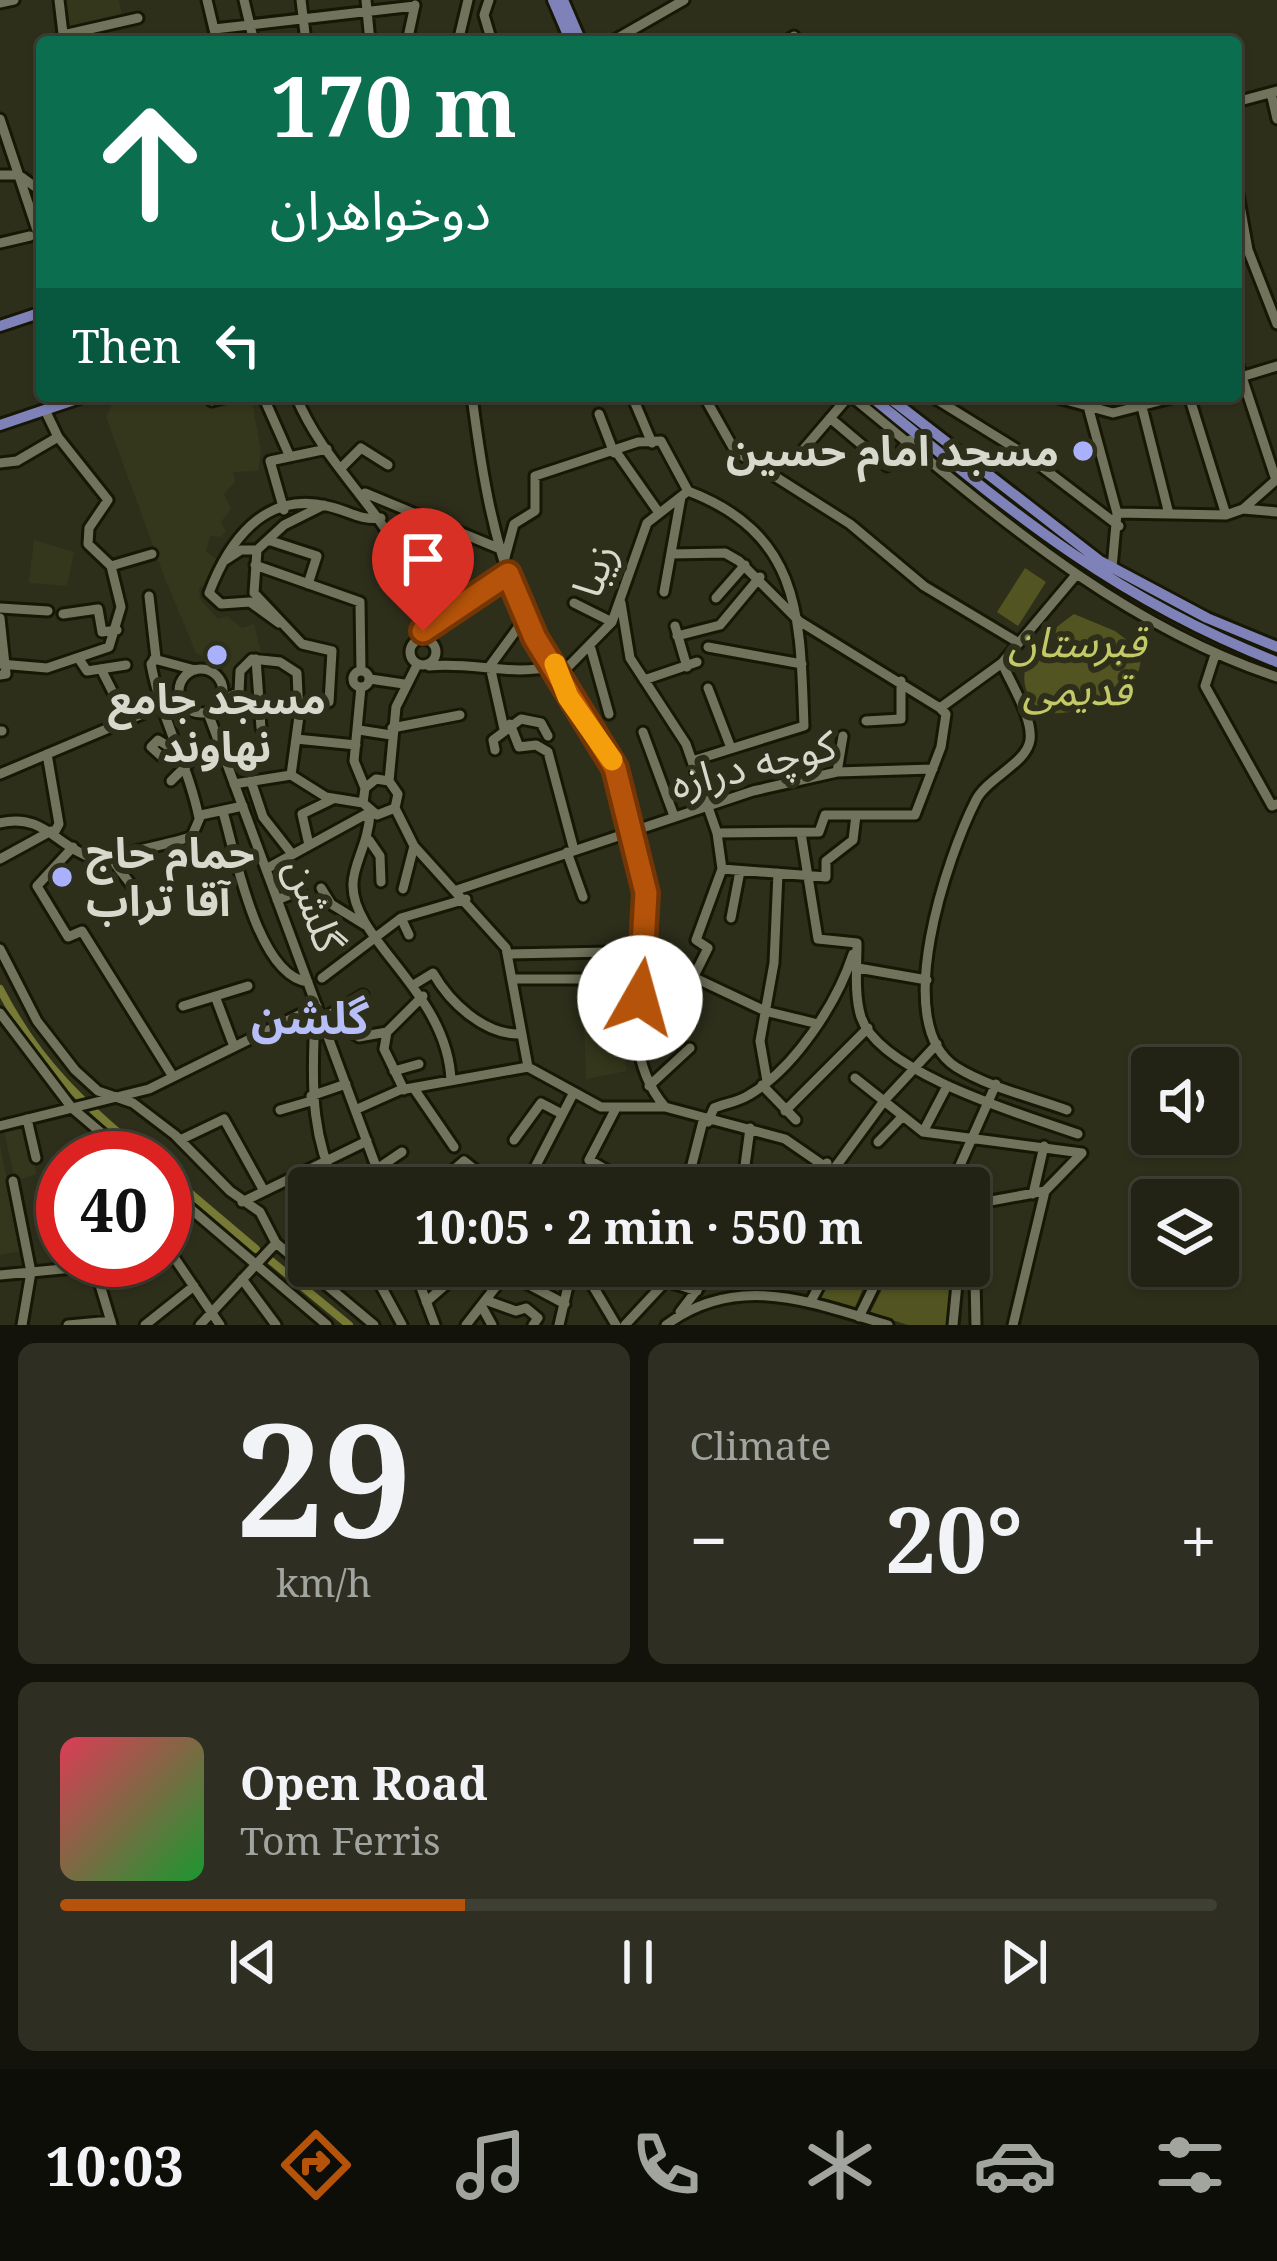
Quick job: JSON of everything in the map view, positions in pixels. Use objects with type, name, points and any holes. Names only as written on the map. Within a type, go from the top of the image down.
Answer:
[{"type":"main road","points":[[553,0],[568,36]]},
{"type":"main road","points":[[563,0],[578,36]]},
{"type":"main road","points":[[0,326],[36,313]]},
{"type":"main road","points":[[1,422],[68,402]]},
{"type":"main road","points":[[876,402],[911,438],[1079,570],[1277,662]]},
{"type":"main road","points":[[894,402],[1031,512],[1112,568],[1277,647]]},
{"type":"street","points":[[0,3],[14,0]]},
{"type":"street","points":[[59,0],[63,36]]},
{"type":"street","points":[[206,0],[215,36]]},
{"type":"street","points":[[244,0],[253,36]]},
{"type":"street","points":[[301,0],[305,36]]},
{"type":"street","points":[[459,36],[468,0]]},
{"type":"street","points":[[489,0],[484,15],[489,36]]},
{"type":"street","points":[[621,36],[684,0]]},
{"type":"street","points":[[221,36],[250,25],[415,3],[407,36]]},
{"type":"street","points":[[366,6],[369,36]]},
{"type":"street","points":[[74,36],[138,18]]},
{"type":"street","points":[[1242,100],[1274,92],[1277,119]]},
{"type":"street","points":[[0,119],[36,227]]},
{"type":"street","points":[[0,176],[19,175],[36,188]]},
{"type":"street","points":[[1242,214],[1249,250],[1277,324]]},
{"type":"street","points":[[0,243],[30,236]]},
{"type":"street","points":[[1242,376],[1277,365]]},
{"type":"street","points":[[1242,385],[1277,479],[1243,509]]},
{"type":"street","points":[[265,402],[290,457]]},
{"type":"street","points":[[298,402],[310,430],[362,491],[401,548],[423,633],[432,641],[429,666]]},
{"type":"street","points":[[473,402],[486,506],[498,548],[525,618],[558,670],[568,697],[610,756],[631,829],[646,893],[634,1043],[649,1086],[665,1107]]},
{"type":"street","points":[[635,402],[652,443]]},
{"type":"street","points":[[707,402],[735,452],[850,524],[924,586],[1019,644]]},
{"type":"street","points":[[802,452],[845,402]]},
{"type":"street","points":[[830,418],[887,466],[911,438],[859,402]]},
{"type":"street","points":[[941,402],[1026,455],[1119,526]]},
{"type":"street","points":[[1069,402],[1089,410],[1137,409],[1160,402]]},
{"type":"street","points":[[1132,402],[1169,514]]},
{"type":"street","points":[[1191,402],[1226,514]]},
{"type":"street","points":[[0,618],[2,668],[47,668],[79,659],[115,636],[122,607],[111,566],[91,550],[88,536],[108,500],[58,437],[45,410]]},
{"type":"street","points":[[1089,410],[1119,526],[1112,568]]},
{"type":"street","points":[[599,414],[616,453],[657,510]]},
{"type":"street","points":[[0,463],[17,461],[58,437]]},
{"type":"street","points":[[234,784],[291,776],[332,799],[381,816],[394,808],[398,794],[389,781],[392,731],[404,684],[416,667],[415,643],[506,569],[514,524],[535,511],[535,476],[662,441],[684,494],[664,592]]},
{"type":"street","points":[[342,467],[362,448],[388,465]]},
{"type":"street","points":[[284,510],[270,461],[327,449]]},
{"type":"street","points":[[362,491],[498,548]]},
{"type":"street","points":[[684,494],[729,506],[787,572],[800,620],[804,726],[692,760]]},
{"type":"street","name":"زیبا","points":[[558,670],[591,649],[612,622],[632,558],[657,510],[684,494]]},
{"type":"street","points":[[279,623],[254,593],[257,550],[284,525],[324,505]]},
{"type":"street","points":[[329,702],[332,651],[302,644],[250,602],[214,600],[209,593],[239,532],[284,510],[324,505],[366,520],[381,518]]},
{"type":"street","points":[[1117,513],[1277,512]]},
{"type":"street","points":[[268,540],[317,556],[308,584]]},
{"type":"street","points":[[220,564],[241,550],[257,550]]},
{"type":"street","points":[[671,554],[725,553],[760,578],[800,620],[946,714],[933,769],[915,815],[825,815],[819,832],[718,832]]},
{"type":"street","points":[[111,566],[152,554]]},
{"type":"street","points":[[255,565],[360,602],[364,679],[354,761],[365,788],[369,840],[352,883],[365,925]]},
{"type":"street","points":[[716,598],[745,565]]},
{"type":"street","points":[[940,708],[1002,663],[1079,570],[1215,655],[1277,677]]},
{"type":"street","points":[[644,680],[692,664],[676,631],[720,625],[760,578]]},
{"type":"street","points":[[0,823],[21,819],[90,857],[112,860],[156,842],[193,836],[199,818],[188,764],[159,706],[149,599],[122,607]]},
{"type":"street","points":[[574,603],[612,622]]},
{"type":"street","points":[[514,979],[604,979],[674,1016],[708,948],[696,940],[722,869],[718,832],[692,760],[630,658],[621,604]]},
{"type":"street","points":[[0,608],[48,611]]},
{"type":"street","points":[[63,614],[98,609],[102,632],[115,636]]},
{"type":"street","points":[[490,666],[525,618]]},
{"type":"street","points":[[708,647],[802,664]]},
{"type":"street","points":[[591,649],[609,714]]},
{"type":"street","points":[[1215,655],[1205,686],[1273,806],[1277,804]]},
{"type":"street","points":[[79,659],[87,671],[126,665]]},
{"type":"street","points":[[154,659],[218,676],[222,700]]},
{"type":"street","points":[[256,659],[261,728]]},
{"type":"street","points":[[180,698],[194,712],[208,713],[222,700],[236,696],[240,671],[256,659],[280,662],[297,674],[291,776]]},
{"type":"street","points":[[1002,663],[1032,734],[1028,749],[978,794],[946,869],[927,980],[927,1022],[952,1065],[1067,1110]]},
{"type":"street","points":[[490,666],[507,726],[519,747],[536,745],[548,752],[583,897]]},
{"type":"street","points":[[416,667],[558,670]]},
{"type":"street","points":[[180,698],[184,677],[195,670]]},
{"type":"street","points":[[102,671],[127,720]]},
{"type":"street","points":[[364,679],[404,684]]},
{"type":"street","points":[[866,721],[901,719],[901,681]]},
{"type":"street","points":[[708,688],[731,748]]},
{"type":"street","points":[[0,774],[180,698]]},
{"type":"street","name":"گلشن","points":[[208,713],[376,1167]]},
{"type":"street","points":[[358,730],[392,731],[460,715]]},
{"type":"street","points":[[495,750],[494,740],[507,726],[529,718],[541,723],[548,736]]},
{"type":"street","points":[[643,732],[674,816]]},
{"type":"street","points":[[837,772],[843,736]]},
{"type":"street","points":[[296,739],[356,745]]},
{"type":"street","points":[[161,756],[152,747],[158,740],[178,752]]},
{"type":"street","points":[[0,859],[59,824],[47,754]]},
{"type":"street","points":[[171,781],[188,764]]},
{"type":"street","name":"کوچه درازه","points":[[457,890],[631,829],[837,772],[933,769]]},
{"type":"street","points":[[365,788],[376,779],[389,781]]},
{"type":"street","points":[[251,782],[262,817],[292,854]]},
{"type":"street","points":[[309,845],[302,814],[332,799]]},
{"type":"street","points":[[199,818],[243,806]]},
{"type":"street","points":[[266,868],[366,808]]},
{"type":"street","points":[[394,808],[414,846],[466,899],[509,954],[518,1034],[528,1066],[572,1096],[615,1109],[665,1107],[706,1122],[750,1128],[785,1139],[830,1166],[937,1044]]},
{"type":"street","points":[[224,812],[243,894],[280,963],[297,981],[308,982]]},
{"type":"street","points":[[722,869],[826,877],[826,861],[853,840],[856,815]]},
{"type":"street","points":[[801,833],[818,939],[857,943]]},
{"type":"street","points":[[369,840],[380,856],[381,882]]},
{"type":"street","points":[[403,890],[414,846]]},
{"type":"street","points":[[73,847],[37,886],[68,937],[82,931],[172,1075]]},
{"type":"street","points":[[112,860],[136,891]]},
{"type":"street","points":[[730,918],[740,871]]},
{"type":"street","points":[[778,873],[774,963],[760,1041],[765,1083],[796,1120]]},
{"type":"street","points":[[321,888],[332,904],[365,925],[415,984],[437,1018],[451,1081]]},
{"type":"street","points":[[277,900],[301,890]]},
{"type":"street","points":[[322,978],[401,918],[466,899]]},
{"type":"street","points":[[401,918],[409,935]]},
{"type":"street","points":[[857,943],[861,1019],[868,1028],[944,1086],[1078,1134]]},
{"type":"street","points":[[692,1167],[714,1108],[744,1099],[796,1054],[844,980],[857,943]]},
{"type":"street","points":[[0,949],[46,1036],[98,1091],[155,1118],[170,1131]]},
{"type":"street","points":[[509,954],[610,952]]},
{"type":"street","points":[[857,968],[927,980]]},
{"type":"street","points":[[415,984],[433,973],[453,1002],[493,1031],[518,1034]]},
{"type":"street","points":[[693,977],[764,1011],[814,1023]]},
{"type":"street","points":[[183,1006],[248,986]]},
{"type":"street","points":[[324,1024],[363,995]]},
{"type":"street","points":[[215,996],[232,1044]]},
{"type":"street","points":[[423,996],[387,1033],[384,1049],[394,1071],[454,1147]]},
{"type":"street","points":[[0,1126],[149,1089],[317,1006]]},
{"type":"street","points":[[0,1013],[75,1107],[101,1131]]},
{"type":"street","points":[[324,1024],[339,1024],[358,1037],[387,1033]]},
{"type":"street","points":[[785,1111],[868,1028]]},
{"type":"street","points":[[314,1040],[311,1099],[326,1167]]},
{"type":"street","points":[[649,1086],[690,1048]]},
{"type":"street","points":[[486,1057],[488,1073]]},
{"type":"street","points":[[394,1071],[418,1064]]},
{"type":"street","points":[[923,1132],[952,1065]]},
{"type":"street","points":[[356,1110],[410,1090],[528,1066]]},
{"type":"street","points":[[855,1078],[923,1132],[968,1142],[1082,1153],[1045,1191],[1013,1325]]},
{"type":"street","points":[[280,1110],[346,1084]]},
{"type":"street","points":[[958,1167],[996,1084]]},
{"type":"street","points":[[535,1167],[572,1096]]},
{"type":"street","points":[[514,1140],[541,1103],[562,1114]]},
{"type":"street","points":[[601,1167],[589,1160],[615,1109]]},
{"type":"street","points":[[878,1142],[902,1117]]},
{"type":"street","points":[[27,1119],[36,1158]]},
{"type":"street","points":[[192,1134],[224,1119],[264,1191]]},
{"type":"street","points":[[745,1167],[750,1128]]},
{"type":"street","points":[[242,1202],[367,1142]]},
{"type":"street","points":[[1033,1194],[1044,1146]]},
{"type":"street","points":[[192,1152],[242,1202],[260,1212],[276,1243],[374,1325]]},
{"type":"street","points":[[380,1167],[402,1152]]},
{"type":"street","points":[[457,1167],[464,1161],[472,1167]]},
{"type":"street","points":[[13,1181],[31,1272],[22,1325]]},
{"type":"street","points":[[990,1201],[1045,1191]]},
{"type":"street","points":[[192,1210],[327,1325]]},
{"type":"street","points":[[200,1325],[276,1243]]},
{"type":"street","points":[[0,1275],[36,1271]]},
{"type":"street","points":[[242,1279],[275,1325]]},
{"type":"street","points":[[192,1283],[220,1325]]},
{"type":"street","points":[[145,1325],[194,1286]]},
{"type":"street","points":[[72,1325],[111,1323],[100,1287]]},
{"type":"street","points":[[381,1287],[402,1325]]},
{"type":"street","points":[[422,1287],[435,1325]]},
{"type":"street","points":[[427,1302],[444,1287]]},
{"type":"street","points":[[466,1325],[498,1287]]},
{"type":"street","points":[[533,1287],[565,1304]]},
{"type":"street","points":[[560,1325],[568,1287]]},
{"type":"street","points":[[594,1287],[616,1325]]},
{"type":"street","points":[[626,1325],[660,1287]]},
{"type":"street","points":[[684,1287],[697,1291]]},
{"type":"street","points":[[680,1319],[700,1287]]},
{"type":"street","points":[[811,1301],[819,1287]]},
{"type":"street","points":[[860,1317],[874,1287]]},
{"type":"street","points":[[953,1325],[957,1287]]},
{"type":"street","points":[[975,1287],[976,1325]]},
{"type":"street","points":[[665,1325],[740,1294],[811,1301],[888,1325]]},
{"type":"street","points":[[485,1304],[492,1325]]},
{"type":"street","points":[[485,1304],[516,1311],[526,1308],[538,1318],[533,1325]]},
{"type":"shaded area","points":[[64,0],[119,0],[122,16],[67,29]]},
{"type":"shaded area","points":[[113,402],[252,402],[261,451],[258,471],[233,472],[235,482],[224,494],[231,509],[221,522],[226,531],[221,537],[210,536],[206,551],[216,559],[208,584],[199,588],[200,599],[218,619],[227,616],[242,628],[254,624],[262,657],[250,657],[236,693],[220,665],[196,653],[106,417]]},
{"type":"shaded area","points":[[34,540],[74,552],[67,586],[29,583]]},
{"type":"shaded area","points":[[619,1018],[627,1071],[586,1079],[584,1019]]},
{"type":"shaded area","points":[[25,1125],[36,1174],[15,1181],[4,1131]]},
{"type":"shaded area","points":[[0,1145],[21,1251],[0,1255]]},
{"type":"green space","points":[[1025,568],[1046,582],[1018,626],[997,612]]},
{"type":"green space","name":"قبرستان قدیمی","points":[[1074,614],[1115,631],[1140,650],[1140,667],[1134,681],[1109,701],[1075,711],[1043,713],[1025,685],[1025,671],[1038,646]]},
{"type":"green space","points":[[824,1287],[864,1287],[855,1307],[820,1297]]},
{"type":"green space","points":[[883,1287],[951,1287],[946,1325],[908,1325],[870,1313]]},
{"type":"waterway","points":[[0,989],[47,1062],[116,1131]]},
{"type":"waterway","points":[[192,1195],[256,1249]]},
{"type":"waterway","points":[[270,1260],[349,1325]]},
{"type":"slow traffic","points":[[555,664],[568,697],[612,760]]},
{"type":"place","name":"مسجد امام حسین","points":[[1083,451]]},
{"type":"place","name":"مسجد جامع نهاوند","points":[[217,655]]},
{"type":"place","name":"حمام حاج آقا تراب","points":[[62,877]]},
{"type":"district","name":"گلشن","points":[[310,1018]]},
{"type":"route","points":[[423,631],[508,574],[535,638],[556,665],[568,697],[615,768],[646,893],[640,998]]}]
